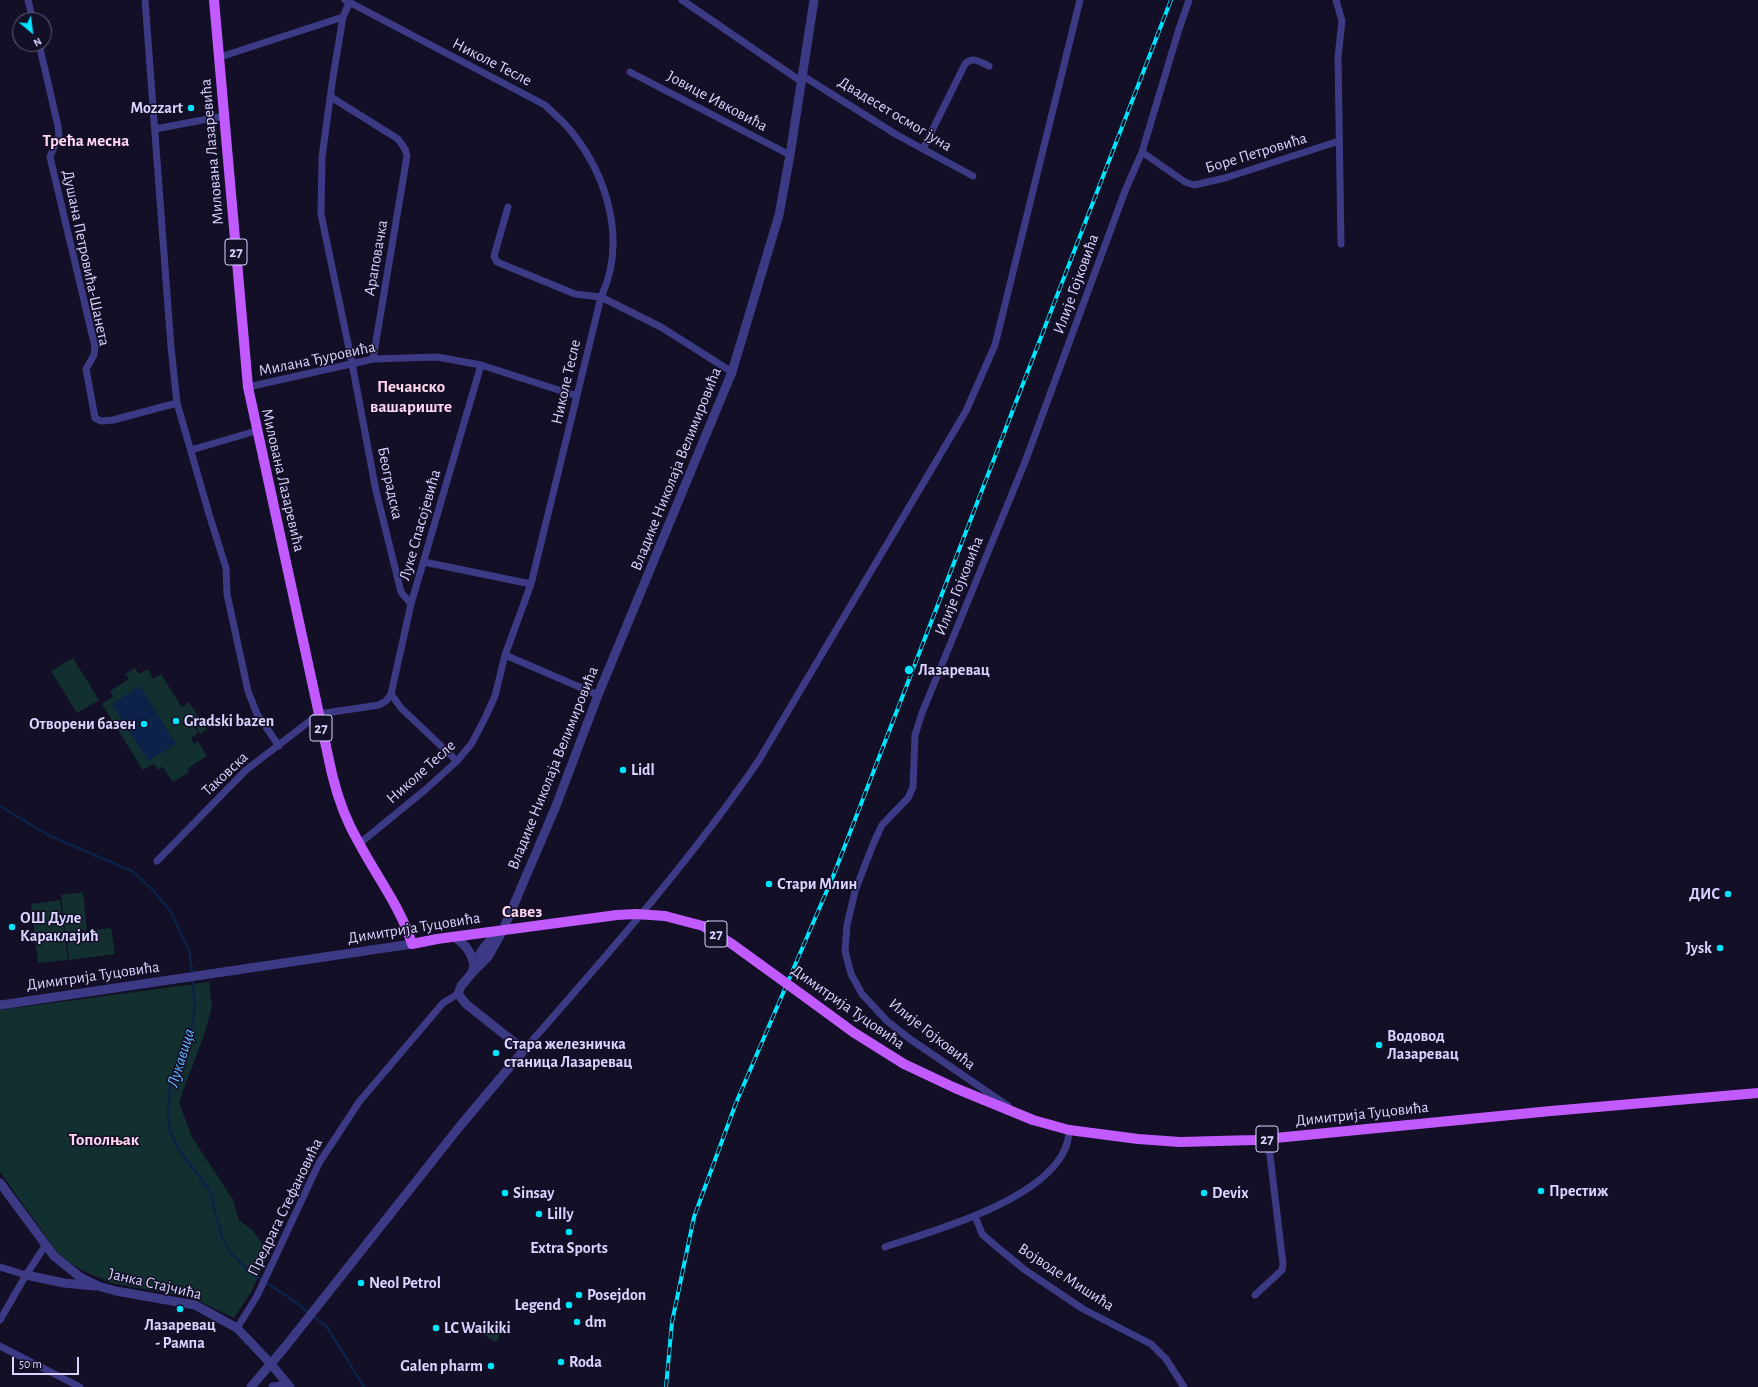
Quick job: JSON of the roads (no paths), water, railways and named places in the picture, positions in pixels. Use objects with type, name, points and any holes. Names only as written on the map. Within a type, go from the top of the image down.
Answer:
[{"type":"main road","name":"Милована Лазаревића","points":[[214,0],[248,387],[256,431],[336,793],[359,844],[403,919],[412,944]]},
{"type":"main road","name":"Димитрија Туцовића","points":[[412,944],[617,915],[636,914],[665,916],[703,926],[732,944],[853,1032],[904,1064],[955,1088],[1033,1120],[1069,1130],[1138,1139],[1180,1142],[1268,1139],[1551,1111],[1758,1094]]},
{"type":"street","points":[[28,0],[31,12]]},
{"type":"street","points":[[145,0],[177,403],[208,514],[226,568],[227,594],[248,691],[257,714],[278,746]]},
{"type":"street","name":"Двадесет осмог јуна","points":[[682,0],[803,79],[972,176]]},
{"type":"street","name":"Владике Николаја Велимировића","points":[[503,930],[556,806],[598,695],[732,372],[779,215],[803,79],[814,0]]},
{"type":"street","points":[[251,1387],[286,1347],[460,1126],[690,856],[727,808],[759,760],[966,411],[995,346],[1080,0]]},
{"type":"street","name":"Илије Гојковића","points":[[1015,1113],[1006,1105],[910,1039],[887,1021],[862,994],[851,974],[845,951],[847,925],[855,891],[882,825],[908,798],[913,787],[915,735],[922,713],[1024,462],[1123,198],[1142,152],[1189,0]]},
{"type":"street","points":[[1336,0],[1342,21],[1338,57],[1341,244]]},
{"type":"street","name":"Београдска","points":[[347,1],[333,77],[322,157],[321,214],[352,363],[376,491],[401,592],[411,604]]},
{"type":"street","name":"Николе Тесле","points":[[347,1],[545,105],[571,130],[591,159],[603,185],[611,211],[613,247],[608,281],[600,297],[531,584],[505,656],[495,696],[472,743],[458,761],[359,844]]},
{"type":"street","points":[[220,57],[343,17]]},
{"type":"street","name":"Душана Петровића-Шанета","points":[[41,52],[59,135],[50,157],[95,347],[94,355],[86,369],[95,418],[100,421],[113,420],[177,403]]},
{"type":"street","points":[[923,149],[965,64],[969,60],[975,60],[989,66]]},
{"type":"street","name":"Јовице Ивковића","points":[[630,72],[790,155]]},
{"type":"street","name":"Араповачка","points":[[331,97],[398,139],[405,149],[407,162],[373,359]]},
{"type":"street","points":[[155,129],[224,116]]},
{"type":"street","name":"Боре Петровића","points":[[1142,152],[1185,182],[1194,185],[1225,178],[1339,141]]},
{"type":"street","points":[[508,207],[494,256],[497,262],[575,294],[600,297],[661,327],[732,372]]},
{"type":"street","name":"Милана Ђуровића","points":[[248,387],[373,359],[437,357],[481,365],[577,396]]},
{"type":"street","name":"Луке Спасојевића","points":[[391,694],[411,604],[481,365]]},
{"type":"street","points":[[191,450],[256,431]]},
{"type":"street","points":[[424,562],[531,584]]},
{"type":"street","points":[[401,592],[409,594],[416,590]]},
{"type":"street","points":[[505,656],[598,695]]},
{"type":"street","points":[[318,714],[379,705],[386,701],[391,694],[401,708],[458,761]]},
{"type":"street","name":"Таковска","points":[[157,861],[246,770],[318,714]]},
{"type":"street","points":[[503,930],[485,947],[473,970],[461,986],[458,994],[466,1004],[524,1050]]},
{"type":"street","points":[[454,937],[461,941],[469,951],[473,970]]},
{"type":"street","name":"Димитрија Туцовића","points":[[0,1005],[412,944]]},
{"type":"street","name":"Предрага Стефановића","points":[[237,1328],[257,1296],[319,1163],[359,1102],[443,1003],[458,994]]},
{"type":"street","points":[[885,1247],[975,1216],[1001,1205],[1028,1188],[1052,1169],[1067,1146],[1069,1141],[1069,1130]]},
{"type":"street","points":[[1255,1295],[1282,1270],[1283,1264],[1268,1139]]},
{"type":"street","name":"Јанка Стајчића","points":[[0,1182],[45,1246],[64,1266],[80,1277],[98,1286],[116,1291],[195,1305],[237,1328],[271,1364],[288,1386]]},
{"type":"street","name":"Војводе Мишића","points":[[975,1216],[982,1234],[1026,1270],[1083,1309],[1151,1344],[1166,1359],[1184,1387]]},
{"type":"street","points":[[0,1320],[45,1246]]},
{"type":"street","points":[[0,1267],[26,1275],[64,1283],[98,1286]]},
{"type":"street","points":[[0,1346],[80,1387]]},
{"type":"street","points":[[273,1387],[288,1386]]},
{"type":"water","name":"Отворени базен","points":[[140,686],[176,744],[148,761],[112,704]]},
{"type":"waterway","name":"Лукавица","points":[[0,806],[48,835],[132,871],[153,890],[171,912],[190,953],[195,1007],[191,1030],[170,1086],[168,1113],[170,1130],[178,1149],[210,1191],[222,1238],[230,1252],[250,1272],[290,1298],[327,1327],[364,1387]]},
{"type":"railway","points":[[666,1387],[672,1322],[694,1217],[736,1103],[834,874],[1171,0]]},
{"type":"place","name":"Mozzart","points":[[191,108]]},
{"type":"place","name":"Лазаревац","points":[[909,670]]},
{"type":"place","name":"Gradski bazen","points":[[176,721]]},
{"type":"place","name":"Отворени базен","points":[[144,724]]},
{"type":"place","name":"Lidl","points":[[623,770]]},
{"type":"place","name":"Стари Млин","points":[[769,884]]},
{"type":"place","name":"ДИС","points":[[1728,894]]},
{"type":"place","name":"ОШ Дуле Караклајић","points":[[12,927]]},
{"type":"place","name":"Jysk","points":[[1720,948]]},
{"type":"place","name":"Водовод Лазаревац","points":[[1379,1045]]},
{"type":"place","name":"Стара железничка станица Лазаревац","points":[[496,1053]]},
{"type":"place","name":"Престиж","points":[[1541,1191]]},
{"type":"place","name":"Sinsay","points":[[505,1193]]},
{"type":"place","name":"Devix","points":[[1204,1193]]},
{"type":"place","name":"Lilly","points":[[539,1214]]},
{"type":"place","name":"Extra Sports","points":[[569,1232]]},
{"type":"place","name":"Neol Petrol","points":[[361,1283]]},
{"type":"place","name":"Posejdon","points":[[579,1295]]},
{"type":"place","name":"Legend","points":[[569,1305]]},
{"type":"place","name":"Лазаревац - Рампа","points":[[180,1309]]},
{"type":"place","name":"dm","points":[[577,1322]]},
{"type":"place","name":"LC Waikiki","points":[[436,1328]]},
{"type":"place","name":"Roda","points":[[561,1362]]},
{"type":"place","name":"Galen pharm","points":[[491,1366]]},
{"type":"district","name":"Трећа месна","points":[[86,141]]},
{"type":"district","name":"Печанско вашариште","points":[[411,397]]},
{"type":"district","name":"Савез","points":[[522,912]]},
{"type":"district","name":"Тополњак","points":[[104,1140]]}]
